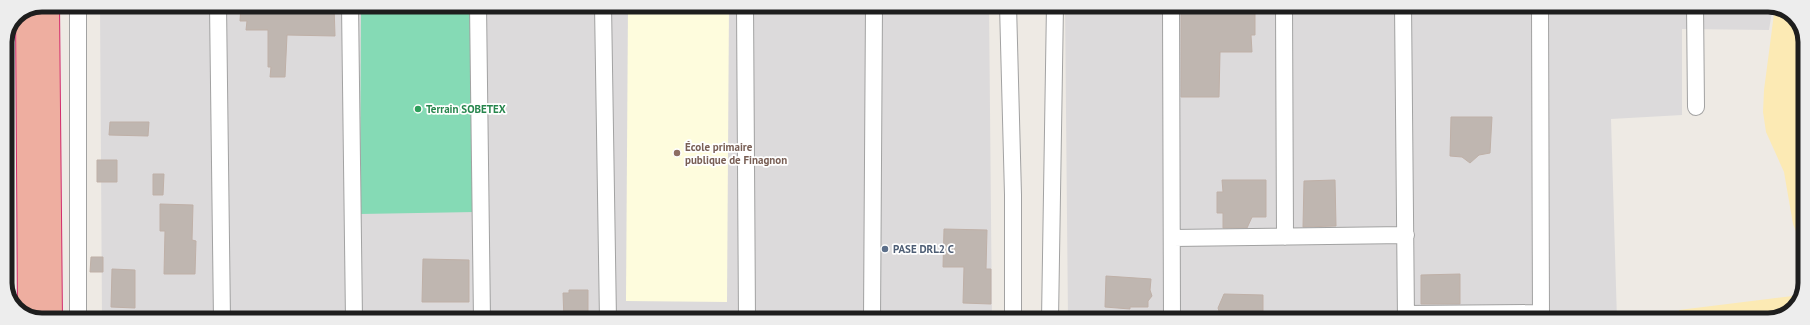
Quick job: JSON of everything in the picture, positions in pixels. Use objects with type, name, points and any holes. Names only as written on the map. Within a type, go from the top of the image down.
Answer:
[{"type":"highway","points":[[48,12],[51,313]]},
{"type":"highway","points":[[27,16],[29,310]]},
{"type":"street","points":[[78,12],[78,313]]},
{"type":"street","points":[[218,12],[222,313]]},
{"type":"street","points":[[350,12],[354,313]]},
{"type":"street","points":[[478,12],[482,313]]},
{"type":"street","points":[[603,12],[608,313]]},
{"type":"street","points":[[745,12],[747,313]]},
{"type":"street","points":[[872,313],[874,12]]},
{"type":"street","points":[[1008,12],[1013,195],[1014,313]]},
{"type":"street","points":[[1050,313],[1055,12]]},
{"type":"street","points":[[1171,12],[1172,313]]},
{"type":"street","points":[[1284,12],[1285,237]]},
{"type":"street","points":[[1403,12],[1406,313]]},
{"type":"street","points":[[1540,12],[1541,313]]},
{"type":"street","points":[[1695,12],[1696,107]]},
{"type":"street","points":[[1173,238],[1406,235]]},
{"type":"shaded area","points":[[100,12],[989,12],[992,313],[102,313]]},
{"type":"shaded area","name":"École primaire publique de Finagnon","points":[[628,12],[729,12],[727,302],[626,301]]},
{"type":"shaded area","points":[[1065,12],[1772,12],[1769,30],[1682,29],[1682,115],[1611,119],[1617,313],[1068,313]]},
{"type":"sand","points":[[1774,13],[1781,15],[1791,22],[1796,31],[1798,40],[1798,236],[1793,224],[1784,172],[1766,132],[1763,112],[1764,90]]},
{"type":"sand","points":[[1795,296],[1788,306],[1779,311],[1768,313],[1679,313],[1679,310]]},
{"type":"green space","name":"Terrain SOBETEX","points":[[361,12],[478,12],[475,212],[360,214]]},
{"type":"building","points":[[241,12],[334,12],[335,36],[287,35],[285,77],[270,77],[271,67],[268,67],[268,30],[246,30],[247,21],[240,21]]},
{"type":"building","points":[[1181,12],[1255,12],[1255,35],[1251,35],[1252,52],[1220,52],[1219,97],[1181,97]]},
{"type":"building","points":[[1451,117],[1492,117],[1490,153],[1479,155],[1470,163],[1462,157],[1450,156]]},
{"type":"building","points":[[110,122],[149,122],[148,136],[109,135]]},
{"type":"building","points":[[97,160],[117,160],[117,182],[97,182]]},
{"type":"building","points":[[153,174],[164,174],[163,195],[153,195]]},
{"type":"building","points":[[1222,180],[1266,180],[1266,217],[1252,217],[1247,228],[1223,228],[1223,213],[1217,213],[1217,192],[1223,192]]},
{"type":"building","points":[[1335,180],[1336,226],[1303,227],[1304,181]]},
{"type":"building","points":[[160,204],[193,205],[192,240],[196,241],[195,274],[164,274],[165,231],[160,231]]},
{"type":"building","points":[[944,229],[987,230],[986,269],[991,269],[991,304],[963,303],[964,267],[943,267]]},
{"type":"building","points":[[91,257],[103,257],[103,272],[90,272]]},
{"type":"building","points":[[423,259],[469,260],[469,302],[422,302]]},
{"type":"building","points":[[112,269],[135,270],[135,308],[111,307]]},
{"type":"building","points":[[1460,274],[1460,304],[1421,304],[1421,275]]},
{"type":"building","points":[[1106,276],[1151,279],[1150,290],[1152,296],[1148,301],[1148,307],[1130,307],[1130,309],[1105,307]]},
{"type":"building","points":[[569,290],[588,290],[588,313],[564,313],[563,293],[569,293]]},
{"type":"building","points":[[1224,294],[1263,295],[1263,313],[1220,313],[1218,308]]},
{"type":"place","name":"Terrain SOBETEX","points":[[418,109]]},
{"type":"place","name":"École primaire publique de Finagnon","points":[[677,153]]},
{"type":"place","name":"PASE DRL2 C","points":[[885,249]]}]
